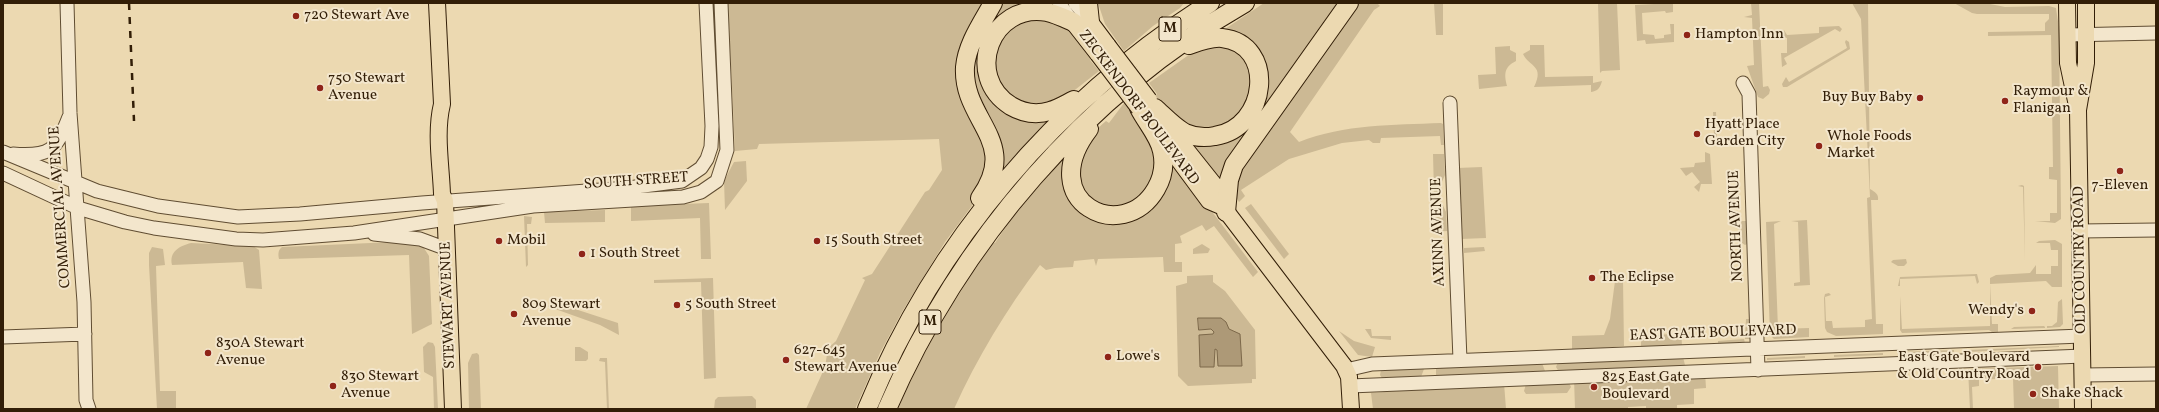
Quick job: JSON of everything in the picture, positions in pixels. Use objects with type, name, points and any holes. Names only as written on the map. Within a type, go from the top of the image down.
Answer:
[{"type":"highway","points":[[958,243],[979,200],[989,184],[994,169],[995,154],[993,144],[970,97],[965,74],[970,46],[992,3]]},
{"type":"highway","points":[[1088,3],[1081,22],[1054,14],[1036,11],[1021,13],[1011,18],[1001,26],[990,42],[986,58],[988,75],[995,91],[1002,99],[1013,107],[1029,112],[1055,110],[1093,90]]},
{"type":"highway","points":[[1140,51],[1187,3]]},
{"type":"highway","name":"M","points":[[867,409],[909,322],[958,243],[1011,174],[1052,129],[1093,90],[1140,51],[1210,3]]},
{"type":"highway","name":"M","points":[[887,409],[930,322],[983,240],[1042,167],[1085,123],[1117,94],[1172,51],[1245,3]]},
{"type":"highway","points":[[1224,210],[1229,180],[1234,165],[1349,3]]},
{"type":"highway","points":[[1148,105],[1181,131],[1191,135],[1212,137],[1224,134],[1242,124],[1252,112],[1258,100],[1260,81],[1256,64],[1247,51],[1238,44],[1223,38],[1213,38],[1172,51]]},
{"type":"highway","points":[[1117,94],[1082,138],[1071,162],[1071,178],[1076,193],[1082,202],[1096,211],[1112,215],[1132,211],[1149,199],[1160,183],[1164,167],[1162,149],[1148,105]]},
{"type":"main road","name":"STEWART AVENUE","points":[[438,3],[442,104],[439,114],[440,142],[442,194],[445,201],[446,218],[453,409]]},
{"type":"main road","name":"OLD COUNTRY ROAD","points":[[2067,3],[2068,63],[2078,110]]},
{"type":"main road","name":"OLD COUNTRY ROAD","points":[[2083,409],[2078,110],[2086,63],[2086,3]]},
{"type":"main road","name":"ZECKENDORF BOULEVARD","points":[[1081,22],[1148,105],[1209,202],[1224,210],[1346,370],[1350,386],[1351,409]]},
{"type":"street","name":"COMMERCIAL AVENUE","points":[[67,3],[70,113],[78,208],[85,334],[86,400],[89,409]]},
{"type":"street","name":"SOUTH STREET","points":[[5,153],[98,191],[145,204],[238,217],[292,215],[445,201],[650,186],[682,181],[692,176],[704,164],[711,147],[712,126],[706,3]]},
{"type":"street","name":"SOUTH STREET","points":[[354,233],[533,206],[683,197],[701,192],[717,181],[726,159],[727,150],[721,3]]},
{"type":"street","name":"ZECKENDORF BOULEVARD","points":[[1059,3],[1081,22]]},
{"type":"street","name":"ZECKENDORF BOULEVARD","points":[[1075,3],[1081,22]]},
{"type":"street","points":[[2068,35],[2156,34]]},
{"type":"street","name":"NORTH AVENUE","points":[[1743,83],[1749,94],[1758,370]]},
{"type":"street","name":"AXINN AVENUE","points":[[1450,103],[1460,360]]},
{"type":"street","points":[[5,153],[37,154],[48,151],[59,142],[70,113]]},
{"type":"street","points":[[711,147],[715,160],[721,162],[726,159]]},
{"type":"street","points":[[3,173],[78,208],[95,214],[154,228],[236,239],[263,240],[354,233],[420,239],[447,249]]},
{"type":"street","points":[[692,176],[690,186],[701,192]]},
{"type":"street","points":[[2080,231],[2156,230]]},
{"type":"street","points":[[3,337],[85,334]]},
{"type":"street","name":"EAST GATE BOULEVARD","points":[[1346,370],[1367,364],[2082,336]]},
{"type":"street","points":[[1350,386],[2083,356]]},
{"type":"street","points":[[1550,357],[1551,378]]},
{"type":"street","points":[[1428,362],[1429,383]]},
{"type":"street","points":[[2083,375],[2156,374]]},
{"type":"shaded area","points":[[713,3],[720,3],[722,141],[717,115]]},
{"type":"shaded area","points":[[728,3],[990,3],[965,49],[992,150],[980,195],[945,242],[902,312],[880,353],[855,409],[806,409],[825,367],[828,348],[836,341],[865,280],[862,278],[872,274],[925,192],[929,190],[942,170],[939,139],[759,144],[757,149],[735,151]]},
{"type":"shaded area","points":[[998,3],[1053,3],[1055,6],[1002,21],[990,87],[1048,120],[1002,174],[999,171],[976,97],[972,62]]},
{"type":"shaded area","points":[[1098,3],[1184,3],[1180,8],[1153,26],[1124,51],[1105,24]]},
{"type":"shaded area","points":[[1264,3],[1346,3],[1221,182],[1189,141],[1234,135],[1266,67],[1222,31]]},
{"type":"shaded area","points":[[1356,3],[1380,3],[1378,4],[1380,6],[1374,10],[1290,132],[1299,142],[1316,136],[1369,126],[1441,123],[1443,124],[1444,145],[1441,145],[1440,136],[1381,138],[1380,143],[1373,143],[1369,140],[1342,143],[1289,159],[1241,190],[1245,196],[1239,202],[1234,194],[1238,167]]},
{"type":"shaded area","points":[[1434,3],[1443,3],[1443,35],[1436,35]]},
{"type":"shaded area","points":[[1598,3],[1617,3],[1620,70],[1602,71],[1600,73]]},
{"type":"shaded area","points":[[1673,3],[1673,12],[1666,13],[1665,11],[1642,13],[1643,34],[1654,35],[1655,39],[1664,38],[1664,35],[1671,34],[1670,24],[1674,24],[1674,42],[1646,44],[1645,40],[1637,41],[1635,5]]},
{"type":"shaded area","points":[[1751,3],[1759,3],[1763,87],[1768,86],[1770,90],[1769,94],[1763,99],[1758,97],[1747,66],[1754,65],[1752,18],[1744,17],[1752,15]]},
{"type":"shaded area","points":[[1852,3],[1868,3],[1870,189],[1878,196],[1878,200],[1871,200],[1876,324],[1883,324],[1883,334],[1836,336],[1827,332],[1825,328],[1824,298],[1825,294],[1829,293],[1831,295],[1825,297],[1826,321],[1832,321],[1833,328],[1865,327],[1865,320],[1872,319],[1867,198],[1870,197],[1861,19]]},
{"type":"shaded area","points":[[1954,3],[1985,3],[2005,7],[2049,6],[2056,8],[2059,29],[2061,219],[2055,223],[2035,221],[2050,221],[2050,213],[2057,213],[2057,180],[2049,179],[2049,167],[2053,167],[2051,35],[1988,36],[1988,32],[2045,31],[2045,23],[2049,19],[2049,14],[1977,14],[1972,13]]},
{"type":"shaded area","points":[[1020,18],[1061,20],[1094,57],[1090,60],[1099,71],[1057,104],[1023,106],[999,86],[993,55],[998,38]]},
{"type":"shaded area","points":[[1839,26],[1842,29],[1840,32],[1835,29],[1784,58],[1787,64],[1782,67],[1781,53],[1787,53],[1787,38],[1781,37],[1784,30],[1787,35],[1819,33],[1819,27]]},
{"type":"shaded area","points":[[1846,40],[1849,42],[1850,49],[1787,87],[1783,87],[1782,84],[1786,77],[1789,82],[1847,48],[1845,42]]},
{"type":"shaded area","points":[[1215,42],[1241,50],[1257,83],[1239,123],[1201,133],[1171,115],[1155,96],[1157,94],[1149,83],[1200,47]]},
{"type":"shaded area","points":[[1530,45],[1544,45],[1545,77],[1593,76],[1593,83],[1602,81],[1599,87],[1597,90],[1591,92],[1591,85],[1534,87],[1537,80],[1537,70],[1523,54],[1530,50]]},
{"type":"shaded area","points":[[1510,46],[1510,50],[1516,53],[1516,61],[1507,68],[1505,78],[1507,86],[1479,89],[1478,75],[1496,74],[1495,47]]},
{"type":"shaded area","points":[[1124,103],[1134,116],[1151,132],[1159,174],[1135,205],[1098,207],[1078,183],[1081,155],[1086,142],[1106,121],[1109,123]]},
{"type":"shaded area","points":[[1713,112],[1716,112],[1717,141],[1714,141]]},
{"type":"shaded area","points":[[1070,151],[1078,202],[1124,219],[1170,165],[1175,163],[1258,272],[1253,277],[1214,226],[1206,231],[1202,225],[1180,236],[1182,243],[1175,244],[1175,262],[1182,262],[1182,272],[1164,272],[1163,257],[1098,259],[1096,266],[1094,259],[1074,261],[1073,267],[1046,270],[1040,265],[1015,299],[993,335],[972,371],[954,409],[898,409],[918,365],[954,303],[993,242],[995,243],[1015,213]]},
{"type":"shaded area","points":[[1705,152],[1710,154],[1712,184],[1701,184],[1699,192],[1694,187],[1700,182],[1692,172],[1686,176],[1680,168],[1694,167],[1695,163],[1705,162]]},
{"type":"shaded area","points":[[1433,154],[1444,154],[1445,175],[1441,184],[1439,197],[1446,212],[1447,231],[1435,232]]},
{"type":"shaded area","points":[[746,161],[747,181],[725,210],[724,181],[734,162]]},
{"type":"shaded area","points":[[1482,167],[1486,238],[1461,239],[1457,168]]},
{"type":"shaded area","points":[[2018,186],[2024,186],[2025,261],[2023,187]]},
{"type":"shaded area","points":[[709,203],[711,259],[701,259],[700,218],[631,221],[631,206]]},
{"type":"shaded area","points":[[1251,204],[1289,254],[1284,259],[1245,208]]},
{"type":"shaded area","points":[[605,210],[605,222],[545,223],[544,212]]},
{"type":"shaded area","points":[[524,216],[532,217],[531,224],[527,224],[528,265],[526,267]]},
{"type":"shaded area","points":[[1807,220],[1810,285],[1794,286],[1794,283],[1800,282],[1798,222],[1791,221]]},
{"type":"shaded area","points":[[1741,221],[1746,221],[1747,244],[1745,245],[1742,243]]},
{"type":"shaded area","points":[[1781,221],[1774,224],[1778,329],[1809,328],[1809,337],[1774,339],[1770,335],[1766,222]]},
{"type":"shaded area","points":[[2055,240],[2062,244],[2062,287],[2052,287],[2046,281],[1990,284],[1990,278],[1996,275],[2030,273],[2036,265],[2036,274],[2051,274],[2051,266],[2058,266],[2058,250],[2051,250],[2050,243],[2036,243],[2039,241]]},
{"type":"shaded area","points":[[415,241],[422,245],[429,256],[432,324],[412,334],[409,255],[279,259],[278,254],[282,247]]},
{"type":"shaded area","points":[[191,243],[253,246],[259,250],[262,289],[246,288],[243,262],[172,265],[172,256],[176,250]]},
{"type":"shaded area","points":[[1202,244],[1210,249],[1208,253],[1193,254],[1193,249]]},
{"type":"shaded area","points":[[152,247],[163,249],[165,265],[156,266],[160,391],[176,391],[176,409],[157,409],[149,265],[149,253]]},
{"type":"shaded area","points":[[1484,247],[1485,251],[1464,253],[1464,248]]},
{"type":"shaded area","points":[[1906,259],[1907,263],[1904,266],[1898,266],[1891,262],[1893,260]]},
{"type":"shaded area","points":[[1977,274],[1979,282],[1977,284],[1975,276],[1900,279],[1900,286],[1898,286],[1900,277]]},
{"type":"shaded area","points":[[1213,275],[1213,282],[1225,291],[1255,330],[1256,379],[1252,379],[1252,383],[1188,386],[1178,376],[1176,286],[1187,283],[1187,276]]},
{"type":"shaded area","points":[[713,278],[716,378],[704,379],[701,282],[654,283],[654,280]]},
{"type":"shaded area","points":[[1623,280],[1624,346],[1572,351],[1572,336],[1604,335],[1610,319],[1615,281]]},
{"type":"shaded area","points":[[1990,284],[1992,324],[1998,324],[1998,332],[1992,332],[1989,330],[1902,333],[1900,330],[1900,296],[1902,329],[1990,326]]},
{"type":"shaded area","points":[[2062,299],[2063,324],[2060,327],[2047,328],[2047,326],[2052,326],[2057,322],[2058,302]]},
{"type":"shaded area","points":[[544,305],[575,309],[618,323],[619,335],[600,325]]},
{"type":"shaded area","points":[[1198,318],[1221,318],[1226,322],[1229,329],[1240,334],[1242,366],[1218,366],[1217,350],[1215,349],[1214,367],[1200,367],[1199,335],[1213,334],[1214,332],[1211,329],[1199,330]]},
{"type":"shaded area","points":[[1746,319],[1749,319],[1750,339],[1745,339]]},
{"type":"shaded area","points":[[2044,326],[2045,328],[2011,329],[2014,327]]},
{"type":"shaded area","points":[[1641,328],[1643,328],[1643,335],[1680,334],[1681,328],[1682,346],[1641,348]]},
{"type":"shaded area","points":[[1365,329],[1371,329],[1372,336],[1391,336],[1391,340],[1371,338]]},
{"type":"shaded area","points":[[1339,331],[1354,341],[1375,347],[1372,357],[1358,355]]},
{"type":"shaded area","points":[[1744,339],[1745,343],[1718,344],[1718,341]]},
{"type":"shaded area","points":[[428,342],[433,343],[435,347],[438,409],[434,409],[433,377],[424,372],[423,347]]},
{"type":"shaded area","points":[[575,347],[580,347],[588,352],[588,359],[586,361],[575,361]]},
{"type":"shaded area","points":[[2059,347],[1968,352],[1968,350]]},
{"type":"shaded area","points":[[1954,350],[1954,352],[1899,354],[1899,352]]},
{"type":"shaded area","points":[[477,353],[479,355],[481,409],[469,409],[468,363],[472,354]]},
{"type":"shaded area","points":[[1883,353],[1883,355],[1834,357],[1834,355]]},
{"type":"shaded area","points":[[1805,356],[1805,358],[1767,360],[1767,358]]},
{"type":"shaded area","points":[[1683,357],[1685,365],[1683,368],[1559,372],[1556,367],[1558,362]]},
{"type":"shaded area","points":[[600,358],[607,358],[609,409],[607,409],[605,362],[599,361]]},
{"type":"shaded area","points":[[1542,363],[1545,371],[1542,374],[1436,376],[1436,368]]},
{"type":"shaded area","points":[[2058,366],[2059,409],[2014,409],[2013,378],[1979,380],[1979,386],[1972,387],[1973,409],[1970,409],[1968,369]]},
{"type":"shaded area","points":[[1420,367],[1424,369],[1421,377],[1382,378],[1380,375],[1381,370],[1385,368]]},
{"type":"shaded area","points":[[1705,372],[1706,388],[1694,389],[1694,404],[1677,405],[1677,409],[1646,409],[1646,406],[1628,407],[1628,409],[1575,409],[1574,378]]},
{"type":"shaded area","points":[[1504,383],[1506,409],[1373,409],[1371,393]]},
{"type":"shaded area","points":[[1569,383],[1571,387],[1567,393],[1526,394],[1524,391],[1526,384]]},
{"type":"shaded area","points":[[752,396],[756,400],[756,409],[714,409],[715,400],[718,397]]},
{"type":"railway","points":[[129,3],[134,121]]},
{"type":"place","name":"720 Stewart Ave","points":[[296,16]]},
{"type":"place","name":"Hampton Inn","points":[[1687,35]]},
{"type":"place","name":"750 Stewart Avenue","points":[[320,88]]},
{"type":"place","name":"Buy Buy Baby","points":[[1920,98]]},
{"type":"place","name":"Raymour & Flanigan","points":[[2005,101]]},
{"type":"place","name":"Hyatt Place Garden City","points":[[1697,134]]},
{"type":"place","name":"Whole Foods Market","points":[[1819,146]]},
{"type":"place","name":"7-Eleven","points":[[2120,171]]},
{"type":"place","name":"Mobil","points":[[499,241]]},
{"type":"place","name":"15 South Street","points":[[817,241]]},
{"type":"place","name":"1 South Street","points":[[582,254]]},
{"type":"place","name":"The Eclipse","points":[[1592,278]]},
{"type":"place","name":"5 South Street","points":[[677,305]]},
{"type":"place","name":"Wendy's","points":[[2032,311]]},
{"type":"place","name":"809 Stewart Avenue","points":[[514,314]]},
{"type":"place","name":"830A Stewart Avenue","points":[[208,353]]},
{"type":"place","name":"Lowe's","points":[[1108,357]]},
{"type":"place","name":"627-645 Stewart Avenue","points":[[786,360]]},
{"type":"place","name":"East Gate Boulevard & Old Country Road","points":[[2038,367]]},
{"type":"place","name":"830 Stewart Avenue","points":[[333,386]]},
{"type":"place","name":"825 East Gate Boulevard","points":[[1594,387]]},
{"type":"place","name":"Shake Shack","points":[[2033,394]]}]
